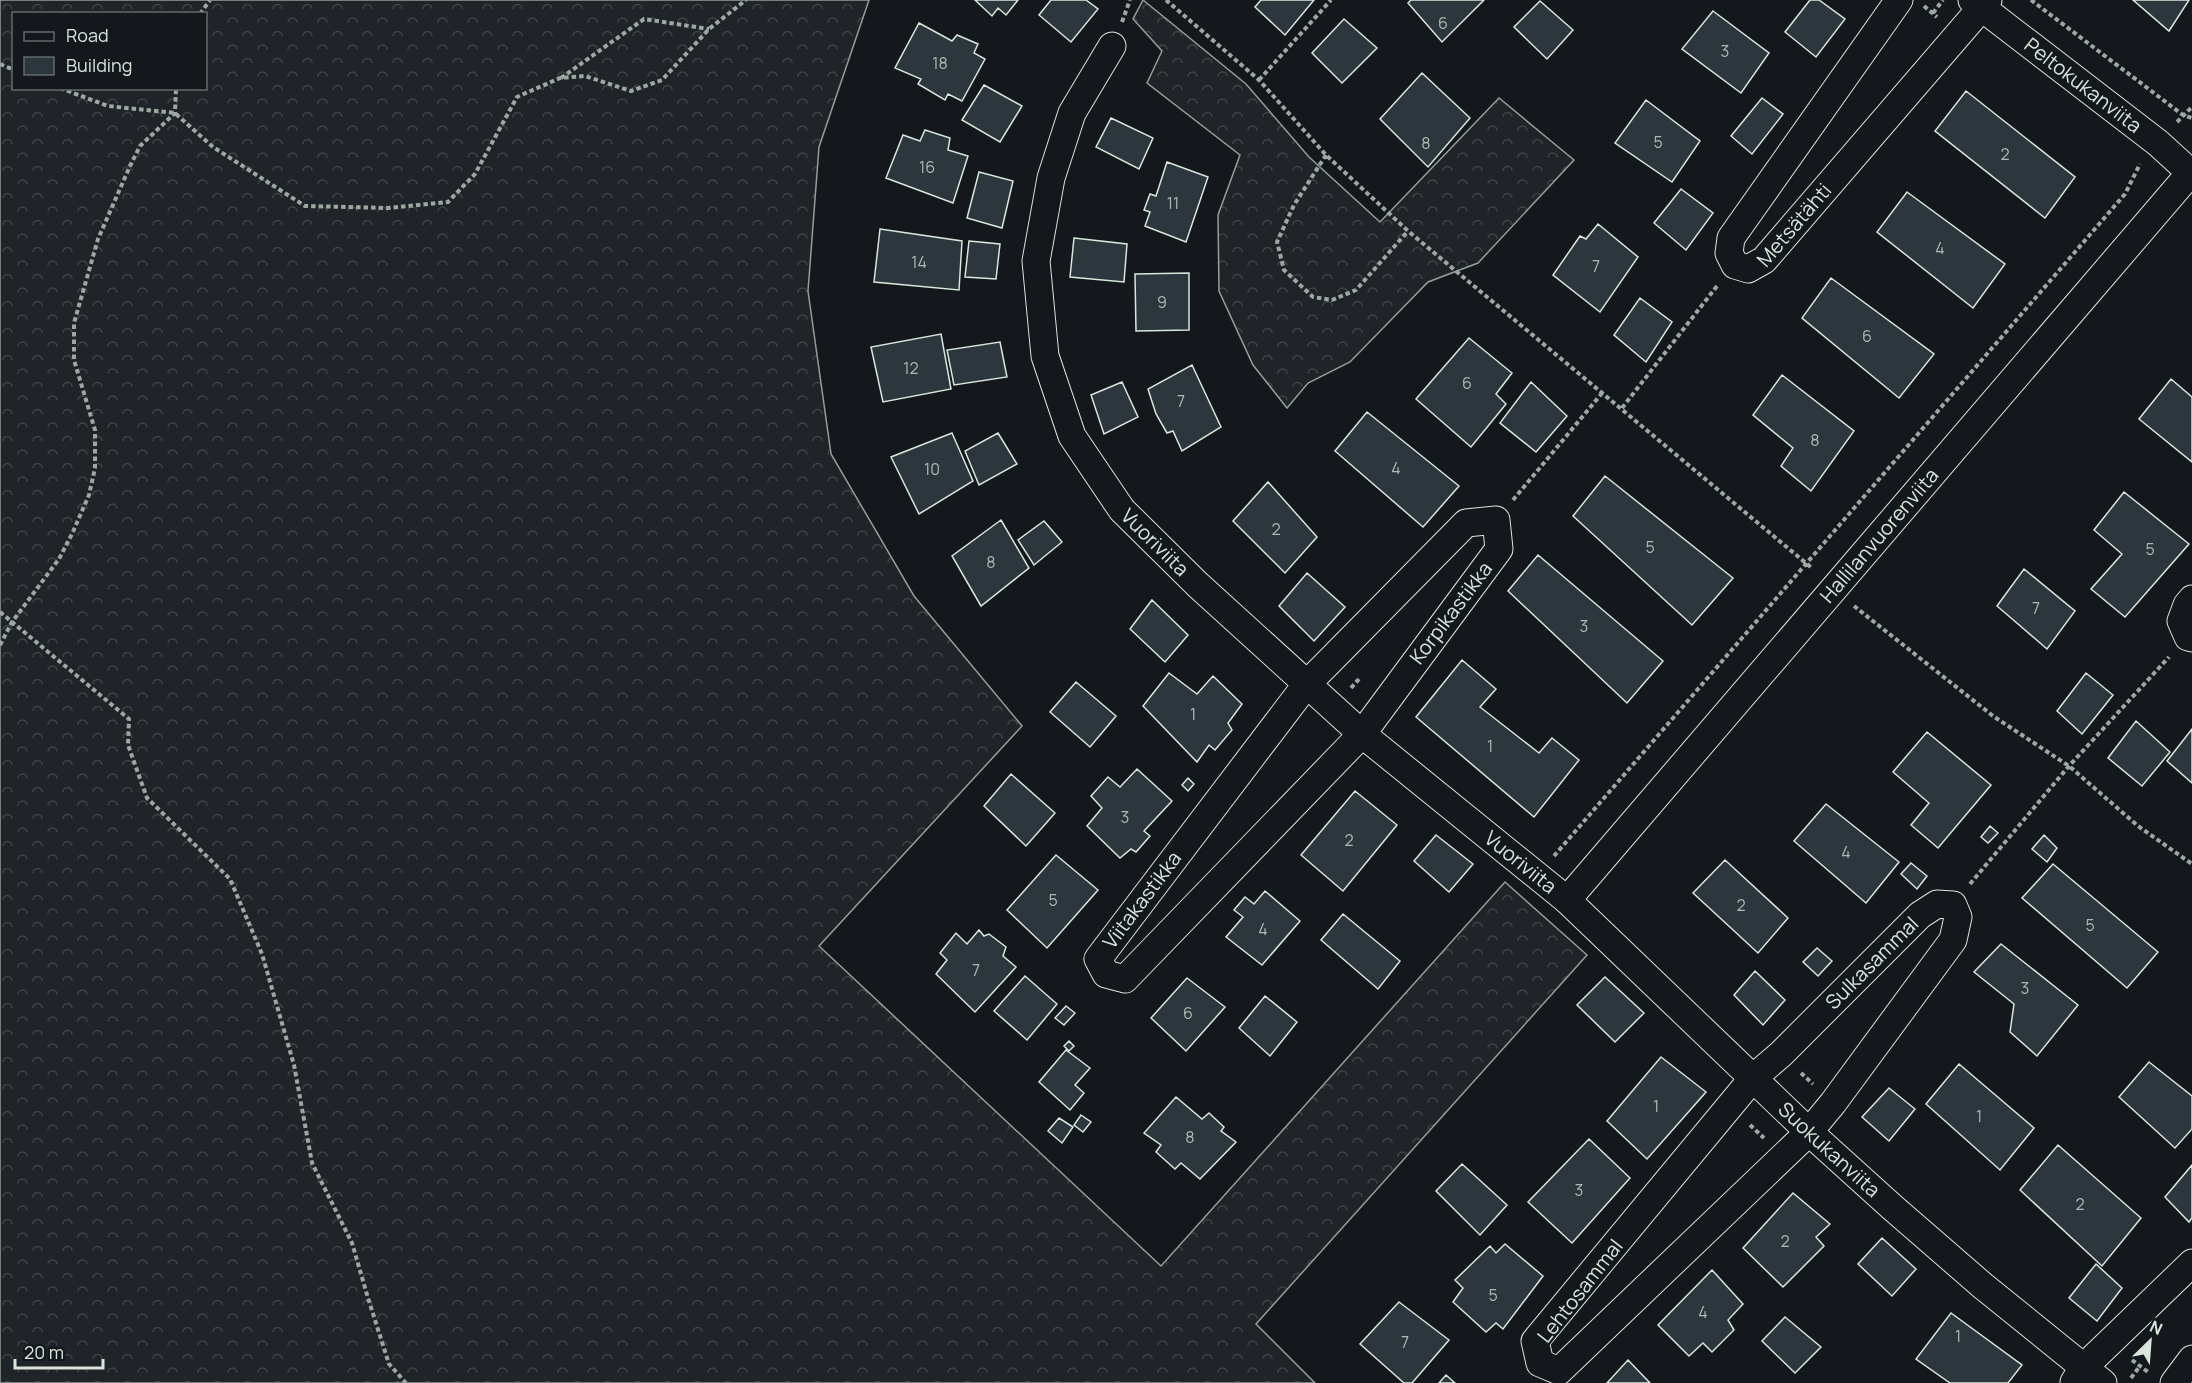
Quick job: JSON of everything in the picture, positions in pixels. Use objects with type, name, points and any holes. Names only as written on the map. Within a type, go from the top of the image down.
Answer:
[{"type":"street","name":"Metsätähti","points":[[1899,0],[1731,238],[1729,253],[1735,265],[1748,269],[1764,260],[1981,3]]},
{"type":"street","name":"Peltokukanviita","points":[[1981,3],[2158,143],[2191,173]]},
{"type":"street","name":"Vuoriviita","points":[[1112,46],[1072,113],[1051,178],[1036,261],[1045,356],[1072,436],[1122,510],[1198,585],[1362,734],[1567,900]]},
{"type":"street","name":"Hallilanvuorenviita","points":[[1567,900],[2191,173]]},
{"type":"street","points":[[1306,685],[1466,523],[1496,520]]},
{"type":"street","name":"Korpikastikka","points":[[1362,734],[1499,549],[1496,520]]},
{"type":"street","points":[[2190,637],[2181,621],[2192,599]]},
{"type":"street","name":"Viitakastikka","points":[[1306,685],[1098,958],[1106,974],[1125,979],[1362,734]]},
{"type":"street","name":"Suokukanviita","points":[[1567,900],[1809,1132],[2086,1378]]},
{"type":"street","name":"Sulkasammal","points":[[1753,1078],[1781,1054],[1920,915],[1937,904],[1953,905]]},
{"type":"street","points":[[1809,1132],[1953,940],[1958,917],[1953,905]]},
{"type":"street","name":"Lehtosammal","points":[[1753,1078],[1535,1341],[1540,1363],[1559,1371],[1809,1132]]},
{"type":"street","points":[[2086,1378],[2110,1343],[2192,1263]]},
{"type":"street","points":[[2164,1380],[2192,1359]]},
{"type":"path","points":[[560,78],[585,76],[631,91],[662,80],[709,29],[746,0]]},
{"type":"path","points":[[1166,0],[1259,80],[1326,155],[1408,231],[1807,563],[1852,604],[1993,716],[2069,766],[2138,826],[2192,864]]},
{"type":"path","points":[[1259,80],[1331,0]]},
{"type":"path","points":[[1933,13],[1943,0]]},
{"type":"path","points":[[2031,0],[2183,115],[2192,118]]},
{"type":"path","points":[[65,90],[108,106],[175,113],[213,147],[305,206],[388,208],[448,202],[475,174],[517,97],[560,78],[644,19],[709,29]]},
{"type":"path","points":[[0,645],[12,622],[59,559],[89,495],[95,468],[95,430],[74,360],[74,323],[98,239],[140,146],[175,113],[176,90]]},
{"type":"path","points":[[1538,875],[2125,194],[2142,162],[2192,107]]},
{"type":"path","points":[[1326,155],[1294,205],[1277,242],[1284,270],[1313,297],[1332,300],[1356,290],[1408,231]]},
{"type":"path","points":[[1622,408],[1735,265]]},
{"type":"path","points":[[1496,520],[1603,392]]},
{"type":"path","points":[[0,612],[129,719],[128,745],[147,798],[230,879],[262,954],[294,1065],[312,1163],[352,1244],[389,1364],[406,1383]]},
{"type":"path","points":[[1953,905],[2069,766],[2190,637]]},
{"type":"path","points":[[1334,656],[1383,703]]},
{"type":"path","points":[[1781,1054],[1833,1103]]},
{"type":"path","points":[[1730,1105],[1783,1156]]},
{"type":"path","points":[[2110,1343],[2140,1366],[2164,1380]]},
{"type":"path","points":[[2127,1383],[2140,1366]]},
{"type":"green space","points":[[0,0],[869,0],[819,147],[808,291],[831,454],[914,596],[1022,726],[819,946],[1161,1266],[1505,882],[1587,955],[1256,1324],[1315,1383],[0,1383]]},
{"type":"green space","points":[[1143,0],[1246,84],[1309,157],[1380,222],[1499,98],[1574,160],[1478,263],[1428,282],[1350,362],[1308,383],[1287,408],[1253,365],[1219,291],[1218,215],[1240,155],[1147,83],[1162,51],[1133,19]]},
{"type":"building","points":[[975,0],[1018,0],[1006,15],[998,8],[992,16]]},
{"type":"building","points":[[1051,0],[1086,0],[1098,9],[1071,42],[1039,15]]},
{"type":"building","points":[[1261,0],[1314,0],[1285,35],[1255,7]]},
{"type":"building","points":[[1411,0],[1484,0],[1442,42],[1408,3]]},
{"type":"building","points":[[1810,0],[1819,0],[1845,19],[1816,57],[1785,32]]},
{"type":"building","points":[[2133,0],[2189,0],[2169,31]]},
{"type":"building","points":[[1540,1],[1573,30],[1547,59],[1514,27]]},
{"type":"building","points":[[1713,11],[1769,53],[1741,93],[1682,49]]},
{"type":"building","points":[[1344,19],[1377,48],[1342,83],[1312,53]]},
{"type":"building","points":[[919,23],[952,41],[957,35],[978,44],[974,53],[985,59],[962,101],[948,94],[945,100],[918,84],[921,79],[895,68]]},
{"type":"building","points":[[1422,73],[1470,118],[1428,167],[1380,119]]},
{"type":"building","points":[[984,85],[1022,106],[1000,142],[962,120]]},
{"type":"building","points":[[1966,91],[2075,177],[2045,218],[1935,131]]},
{"type":"building","points":[[1762,98],[1783,114],[1752,154],[1731,136]]},
{"type":"building","points":[[1646,100],[1700,141],[1672,182],[1615,143]]},
{"type":"building","points":[[1111,118],[1153,138],[1139,169],[1096,147]]},
{"type":"building","points":[[925,130],[950,138],[948,150],[968,156],[953,203],[886,178],[903,135],[920,141]]},
{"type":"building","points":[[1167,162],[1208,177],[1186,242],[1145,226],[1150,212],[1144,210],[1150,194],[1156,196]]},
{"type":"building","points":[[979,172],[1013,181],[1002,228],[967,218]]},
{"type":"building","points":[[1681,189],[1713,213],[1686,250],[1654,223]]},
{"type":"building","points":[[1907,192],[2005,264],[1973,308],[1877,232]]},
{"type":"building","points":[[1598,224],[1638,257],[1600,312],[1553,275],[1580,236],[1586,239]]},
{"type":"building","points":[[880,229],[962,241],[959,290],[874,282]]},
{"type":"building","points":[[1074,238],[1127,244],[1124,282],[1070,277]]},
{"type":"building","points":[[969,241],[1000,244],[996,279],[965,277]]},
{"type":"building","points":[[1189,273],[1189,330],[1136,331],[1135,274]]},
{"type":"building","points":[[1831,278],[1934,354],[1899,398],[1802,318]]},
{"type":"building","points":[[1640,298],[1672,322],[1646,362],[1614,335]]},
{"type":"building","points":[[941,334],[951,389],[883,402],[871,347]]},
{"type":"building","points":[[1469,338],[1512,373],[1496,394],[1506,404],[1471,447],[1416,399]]},
{"type":"building","points":[[1000,342],[1007,377],[954,385],[947,350]]},
{"type":"building","points":[[1192,365],[1221,427],[1182,451],[1173,431],[1167,433],[1156,414],[1148,389]]},
{"type":"building","points":[[1782,375],[1854,431],[1811,491],[1781,466],[1793,448],[1753,415]]},
{"type":"building","points":[[2171,379],[2192,397],[2192,462],[2139,419]]},
{"type":"building","points":[[1122,382],[1138,417],[1104,434],[1091,395]]},
{"type":"building","points":[[1531,382],[1567,416],[1536,452],[1500,423]]},
{"type":"building","points":[[1367,412],[1459,486],[1423,527],[1335,451]]},
{"type":"building","points":[[952,433],[973,481],[919,514],[891,457]]},
{"type":"building","points":[[998,433],[1017,464],[979,485],[965,451]]},
{"type":"building","points":[[1605,476],[1733,578],[1692,625],[1573,516]]},
{"type":"building","points":[[1268,482],[1317,537],[1285,573],[1233,521]]},
{"type":"building","points":[[2124,492],[2189,544],[2125,617],[2091,589],[2122,554],[2094,530]]},
{"type":"building","points":[[1001,520],[1029,568],[981,606],[952,556]]},
{"type":"building","points":[[1044,521],[1062,542],[1034,565],[1018,540]]},
{"type":"building","points":[[1538,555],[1663,661],[1627,703],[1508,591]]},
{"type":"building","points":[[2024,569],[2075,611],[2047,649],[1997,606]]},
{"type":"building","points":[[1307,573],[1345,607],[1314,641],[1279,606]]},
{"type":"building","points":[[1152,600],[1188,635],[1165,662],[1130,629]]},
{"type":"building","points":[[1462,660],[1496,689],[1480,707],[1539,753],[1552,738],[1579,760],[1534,817],[1416,717]]},
{"type":"building","points":[[1169,673],[1197,694],[1213,676],[1242,704],[1228,723],[1232,730],[1215,750],[1209,745],[1197,762],[1143,706]]},
{"type":"building","points":[[2086,673],[2113,695],[2082,734],[2057,711]]},
{"type":"building","points":[[1076,682],[1116,716],[1090,747],[1050,712]]},
{"type":"building","points":[[2136,721],[2170,752],[2142,786],[2108,758]]},
{"type":"building","points":[[2192,729],[2192,783],[2167,761]]},
{"type":"building","points":[[1927,732],[1991,785],[1938,848],[1911,825],[1929,803],[1893,772]]},
{"type":"building","points":[[1137,769],[1172,801],[1144,831],[1150,836],[1136,852],[1131,849],[1120,858],[1087,826],[1102,808],[1091,796],[1108,777],[1120,787]]},
{"type":"building","points":[[1011,774],[1055,813],[1026,846],[984,806]]},
{"type":"building","points":[[1188,778],[1194,784],[1188,791],[1182,785]]},
{"type":"building","points":[[1355,791],[1397,825],[1343,891],[1301,855]]},
{"type":"building","points":[[1826,804],[1899,862],[1866,903],[1794,841]]},
{"type":"building","points":[[1990,826],[1998,833],[1988,843],[1981,837]]},
{"type":"building","points":[[1436,835],[1473,864],[1449,892],[1414,861]]},
{"type":"building","points":[[2044,835],[2057,848],[2047,862],[2032,849]]},
{"type":"building","points":[[1056,855],[1098,890],[1047,948],[1007,910]]},
{"type":"building","points":[[1725,860],[1788,918],[1758,953],[1693,893]]},
{"type":"building","points":[[1911,863],[1927,876],[1917,889],[1901,874]]},
{"type":"building","points":[[2053,864],[2158,952],[2127,988],[2022,898]]},
{"type":"building","points":[[1265,891],[1300,921],[1262,965],[1226,937],[1243,917],[1234,910],[1245,897],[1254,904]]},
{"type":"building","points":[[1343,914],[1400,961],[1378,989],[1321,940]]},
{"type":"building","points":[[979,930],[984,936],[989,934],[1006,947],[1003,956],[1016,967],[975,1012],[936,974],[947,960],[940,953],[956,933],[967,944]]},
{"type":"building","points":[[2001,944],[2078,1005],[2037,1056],[2010,1032],[2014,1004],[1974,972]]},
{"type":"building","points":[[1817,948],[1832,961],[1818,976],[1803,962]]},
{"type":"building","points":[[1755,971],[1785,1000],[1763,1025],[1734,995]]},
{"type":"building","points":[[1025,976],[1057,1004],[1027,1040],[994,1011]]},
{"type":"building","points":[[1605,977],[1644,1013],[1615,1042],[1577,1005]]},
{"type":"building","points":[[1187,978],[1225,1007],[1186,1051],[1151,1018]]},
{"type":"building","points":[[1265,996],[1297,1022],[1270,1056],[1239,1028]]},
{"type":"building","points":[[1066,1006],[1075,1013],[1064,1025],[1055,1018]]},
{"type":"building","points":[[1069,1041],[1074,1046],[1069,1051],[1064,1046]]},
{"type":"building","points":[[1066,1050],[1090,1068],[1075,1085],[1084,1093],[1070,1110],[1039,1082]]},
{"type":"building","points":[[1661,1057],[1706,1092],[1647,1159],[1607,1121]]},
{"type":"building","points":[[2149,1062],[2192,1096],[2192,1129],[2175,1148],[2119,1097]]},
{"type":"building","points":[[1959,1064],[2034,1128],[2000,1170],[1926,1104]]},
{"type":"building","points":[[1889,1088],[1915,1109],[1889,1141],[1862,1117]]},
{"type":"building","points":[[1176,1097],[1202,1119],[1209,1113],[1224,1127],[1221,1131],[1236,1142],[1200,1179],[1181,1163],[1175,1169],[1156,1152],[1161,1145],[1144,1133]]},
{"type":"building","points":[[1081,1115],[1091,1122],[1083,1132],[1074,1125]]},
{"type":"building","points":[[1059,1118],[1073,1127],[1062,1143],[1048,1131]]},
{"type":"building","points":[[1589,1139],[1630,1178],[1572,1243],[1528,1202]]},
{"type":"building","points":[[2058,1145],[2141,1218],[2102,1266],[2020,1190]]},
{"type":"building","points":[[1462,1164],[1507,1205],[1480,1235],[1436,1191]]},
{"type":"building","points":[[2192,1165],[2192,1218],[2189,1222],[2165,1197]]},
{"type":"building","points":[[1793,1193],[1830,1224],[1816,1237],[1824,1246],[1783,1287],[1743,1248]]},
{"type":"building","points":[[1882,1238],[1916,1269],[1892,1296],[1858,1264]]},
{"type":"building","points":[[1505,1244],[1543,1276],[1503,1329],[1496,1323],[1486,1332],[1453,1302],[1463,1288],[1455,1280],[1490,1246],[1496,1253]]},
{"type":"building","points":[[2096,1264],[2122,1288],[2097,1321],[2069,1298]]},
{"type":"building","points":[[1712,1270],[1743,1304],[1728,1320],[1734,1330],[1712,1352],[1703,1343],[1689,1356],[1658,1325]]},
{"type":"building","points":[[1399,1302],[1449,1340],[1412,1383],[1404,1383],[1360,1344]]},
{"type":"building","points":[[1951,1313],[2022,1365],[2008,1383],[1950,1383],[1916,1359]]},
{"type":"building","points":[[1785,1317],[1821,1347],[1795,1373],[1762,1341]]},
{"type":"building","points":[[1628,1360],[1650,1383],[1607,1383]]},
{"type":"building","points":[[1446,1375],[1455,1383],[1439,1383]]}]
